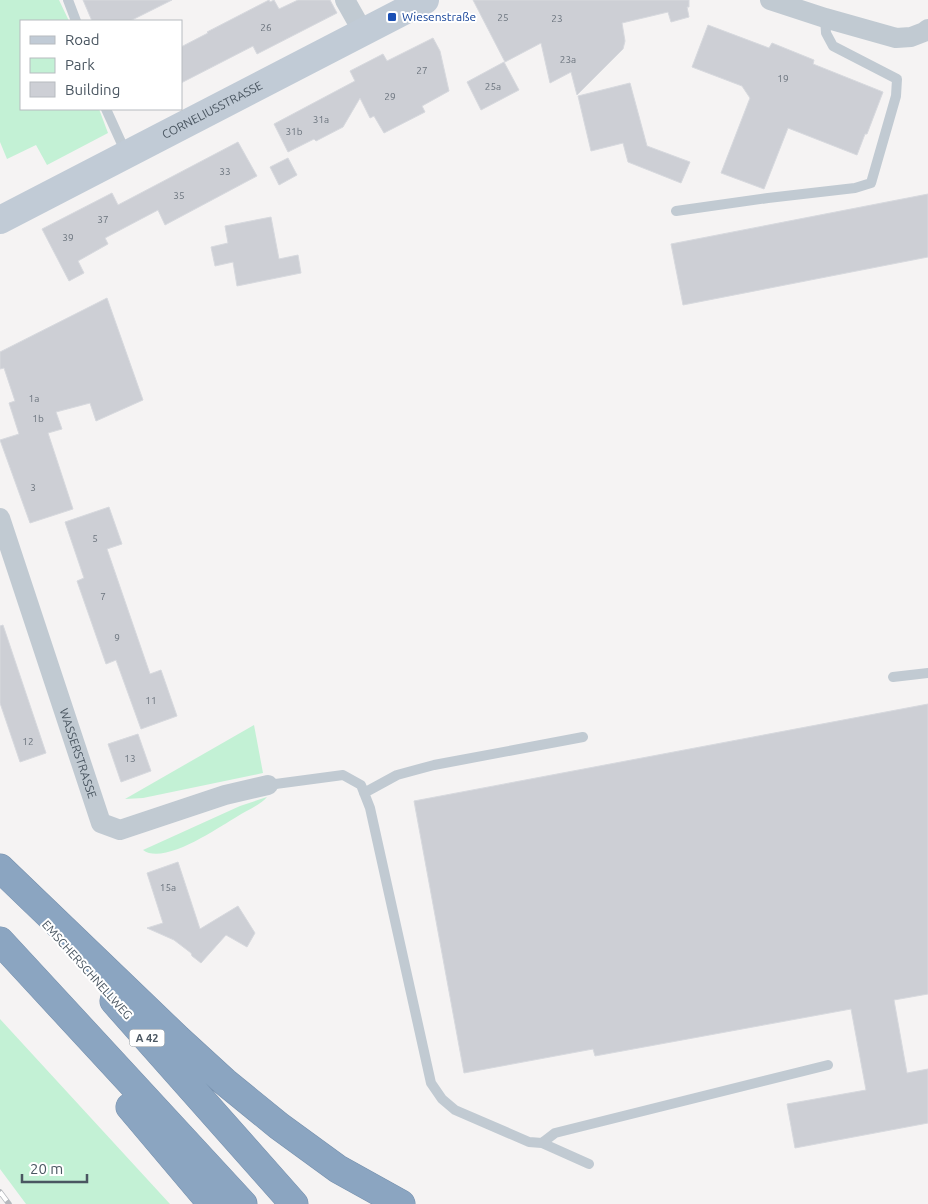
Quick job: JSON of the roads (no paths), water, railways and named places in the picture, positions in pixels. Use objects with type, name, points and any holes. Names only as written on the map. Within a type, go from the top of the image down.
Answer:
[{"type":"highway","points":[[0,868],[225,1082],[279,1126],[338,1168],[401,1204]]},
{"type":"highway","name":"EMSCHERSCHNELLWEG","points":[[0,872],[294,1204]]},
{"type":"highway","points":[[0,941],[243,1204]]},
{"type":"highway","points":[[37,982],[79,1048],[212,1204]]},
{"type":"main road","name":"CORNELIUSSTRASSE","points":[[0,220],[425,0]]},
{"type":"street","points":[[346,0],[363,32]]},
{"type":"street","points":[[770,0],[896,38],[911,37],[928,29]]},
{"type":"street","name":"WASSERSTRASSE","points":[[0,518],[101,823],[120,830],[225,795],[268,785]]},
{"type":"lane","points":[[68,0],[76,20]]},
{"type":"lane","points":[[676,211],[855,188],[871,183],[896,96],[897,79],[834,46],[826,33],[825,18]]},
{"type":"lane","points":[[106,110],[127,154]]},
{"type":"lane","points":[[893,678],[928,673]]},
{"type":"lane","points":[[364,793],[396,775],[434,765],[582,737]]},
{"type":"lane","points":[[268,785],[343,775],[361,785],[370,808],[431,1083],[442,1099],[455,1110],[529,1142],[542,1143],[589,1164]]},
{"type":"lane","points":[[542,1143],[555,1132],[828,1065]]},
{"type":"railway","points":[[0,1192],[9,1204]]},
{"type":"place","name":"Wiesenstraße","points":[[392,17]]}]
